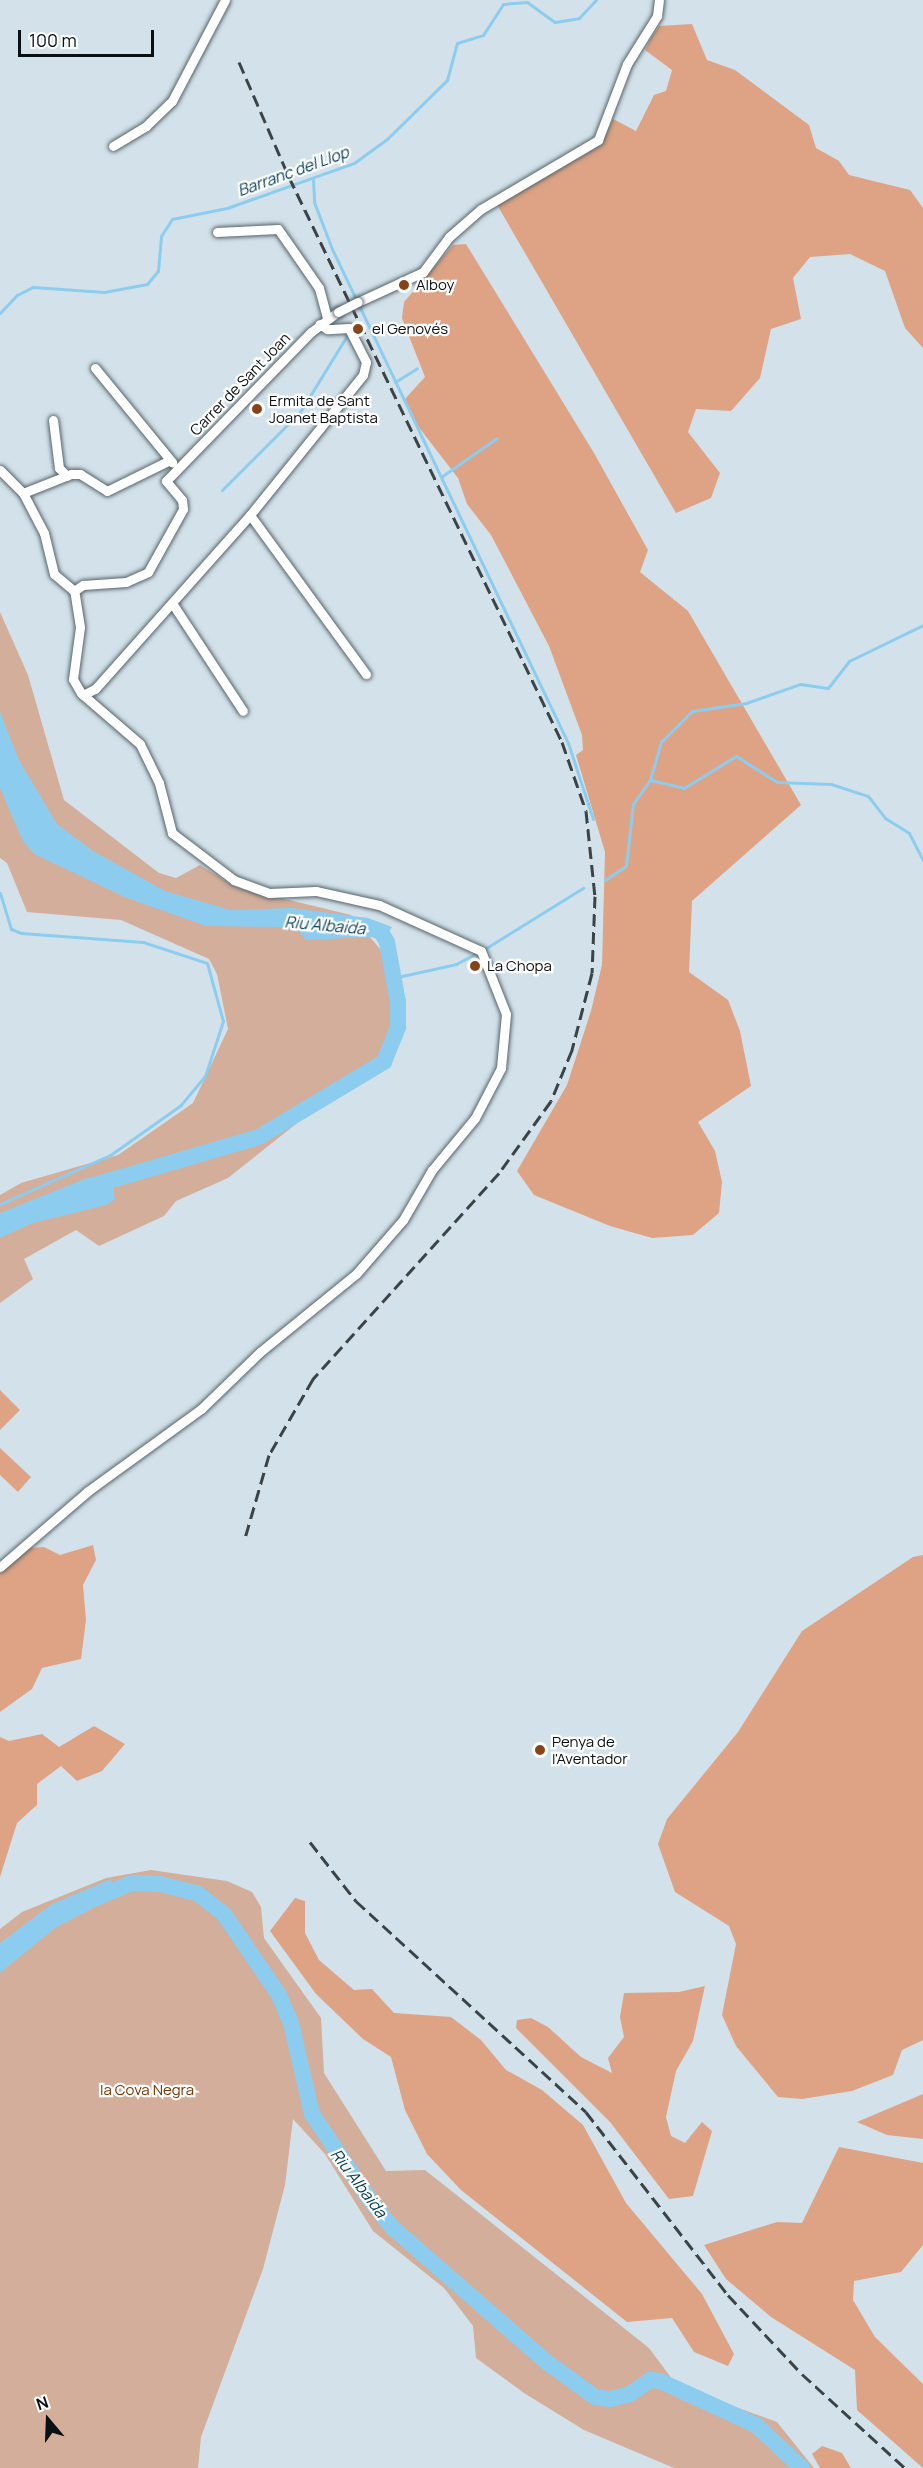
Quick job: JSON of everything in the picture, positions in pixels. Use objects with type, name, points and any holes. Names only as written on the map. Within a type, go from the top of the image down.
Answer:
[{"type":"street","points":[[112,146],[146,126],[172,101],[225,0]]},
{"type":"street","name":"Carrer de Sant Joan","points":[[74,591],[83,585],[126,582],[154,565],[184,504],[166,481],[323,321],[423,272],[449,237],[481,209],[598,140],[627,64],[657,16],[659,0]]},
{"type":"street","points":[[83,696],[95,689],[250,514],[367,369],[349,328],[327,329],[323,321],[319,288],[278,230],[216,232]]},
{"type":"street","points":[[94,368],[178,469]]},
{"type":"street","points":[[53,420],[59,468],[67,476]]},
{"type":"street","points":[[23,493],[67,476],[80,474],[107,491],[170,460]]},
{"type":"street","points":[[0,470],[23,493],[44,533],[54,574],[74,591],[80,627],[73,679],[83,696],[140,744],[159,783],[168,824],[182,844],[249,888],[338,894],[379,905],[475,946],[487,961],[502,998],[508,1035],[491,1094],[432,1170],[403,1220],[356,1274],[260,1352],[201,1409],[88,1491],[0,1567]]},
{"type":"street","points":[[250,514],[366,674]]},
{"type":"street","points":[[172,603],[243,711]]},
{"type":"green space","points":[[0,612],[28,675],[64,800],[159,873],[176,878],[200,865],[235,887],[351,915],[387,957],[395,1021],[378,1059],[228,1178],[176,1201],[164,1216],[99,1246],[76,1230],[24,1259],[33,1279],[0,1303],[0,1195],[21,1183],[118,1155],[193,1103],[228,1029],[217,974],[209,959],[121,920],[27,912],[7,863],[0,858]]},
{"type":"green space","name":"la Cova Negra","points":[[151,1870],[227,1881],[252,1892],[261,1907],[264,1938],[321,2018],[324,2073],[386,2171],[425,2170],[649,2348],[672,2379],[697,2393],[777,2422],[814,2468],[674,2468],[584,2430],[524,2393],[476,2358],[473,2326],[444,2288],[373,2231],[325,2154],[293,2119],[285,2185],[263,2269],[201,2437],[198,2468],[0,2468],[0,1929],[22,1912],[106,1878]]},
{"type":"shaded area","points":[[692,24],[707,60],[735,70],[809,125],[816,148],[839,161],[849,175],[910,190],[923,208],[923,348],[905,328],[885,271],[850,254],[810,257],[793,278],[801,319],[771,329],[760,378],[731,411],[696,409],[688,432],[720,473],[711,498],[676,513],[496,203],[602,143],[613,119],[636,131],[654,95],[666,91],[672,70],[645,50],[650,40],[659,26]]},
{"type":"shaded area","points":[[466,244],[594,453],[648,550],[640,572],[688,611],[801,805],[692,901],[689,972],[728,1000],[740,1031],[751,1086],[698,1122],[715,1151],[722,1182],[719,1213],[693,1235],[652,1238],[610,1226],[534,1195],[517,1171],[567,1085],[591,1011],[602,965],[605,852],[576,755],[583,750],[582,735],[549,646],[491,535],[467,504],[458,478],[414,421],[404,400],[425,377],[402,318],[404,302],[453,245]]},
{"type":"shaded area","points":[[0,1390],[20,1410],[0,1430]]},
{"type":"shaded area","points":[[0,1448],[31,1477],[18,1492],[0,1475]]},
{"type":"shaded area","points":[[93,1545],[96,1560],[83,1585],[86,1620],[81,1659],[42,1668],[32,1689],[0,1712],[0,1565],[30,1548],[44,1547],[60,1555]]},
{"type":"shaded area","points":[[923,1555],[923,2040],[902,2050],[893,2075],[852,2091],[802,2099],[778,2097],[736,2046],[722,2015],[736,1944],[729,1926],[675,1892],[658,1844],[667,1819],[738,1732],[802,1631],[913,1557]]},
{"type":"shaded area","points":[[94,1726],[125,1744],[102,1771],[77,1781],[61,1766],[37,1784],[37,1805],[17,1823],[0,1877],[0,1737],[9,1741],[42,1734],[59,1747]]},
{"type":"shaded area","points":[[295,1898],[305,1901],[305,1933],[319,1960],[354,1990],[372,1989],[394,2013],[451,2017],[481,2040],[506,2070],[542,2090],[583,2125],[626,2203],[702,2294],[734,2354],[728,2366],[694,2352],[672,2318],[627,2322],[461,2190],[427,2154],[405,2110],[391,2057],[363,2039],[316,1994],[270,1931]]},
{"type":"shaded area","points":[[705,1986],[693,2041],[676,2071],[666,2117],[671,2136],[685,2143],[702,2122],[712,2131],[693,2196],[669,2199],[610,2122],[516,2028],[517,2020],[531,2018],[548,2027],[581,2057],[612,2073],[608,2058],[624,2037],[620,2017],[624,1993],[679,1992]]},
{"type":"shaded area","points":[[923,2094],[923,2139],[887,2135],[857,2122]]},
{"type":"shaded area","points":[[839,2147],[923,2163],[923,2245],[901,2272],[854,2281],[853,2300],[875,2337],[923,2384],[923,2468],[857,2410],[855,2370],[771,2317],[726,2279],[704,2245],[777,2222],[802,2223]]},
{"type":"shaded area","points":[[822,2446],[842,2453],[851,2468],[820,2468],[812,2454]]},
{"type":"water","points":[[0,712],[19,760],[57,824],[93,851],[165,891],[230,910],[292,908],[368,918],[392,927],[386,936],[306,940],[299,931],[281,927],[206,926],[127,898],[34,854],[23,841],[0,788]]},
{"type":"water","points":[[87,1178],[113,1187],[115,1199],[106,1205],[33,1223],[0,1238],[0,1213]]},
{"type":"water","points":[[111,1879],[116,1896],[55,1928],[0,1973],[0,1943],[52,1904]]},
{"type":"waterway","name":"Barranc del Llop","points":[[0,313],[17,295],[33,287],[104,292],[147,284],[158,271],[161,236],[172,219],[227,208],[354,163],[387,139],[447,80],[457,43],[483,35],[503,4],[527,2],[555,22],[579,18],[596,0]]},
{"type":"waterway","points":[[313,180],[314,202],[332,249],[568,743],[593,819]]},
{"type":"waterway","points":[[222,490],[300,412],[348,334]]},
{"type":"waterway","points":[[395,382],[417,368]]},
{"type":"waterway","points":[[441,477],[497,438]]},
{"type":"waterway","points":[[605,880],[626,866],[633,804],[650,780],[661,742],[692,711],[746,703],[800,684],[828,688],[849,661],[923,625]]},
{"type":"waterway","points":[[650,780],[684,788],[736,756],[777,782],[831,784],[868,796],[885,818],[909,833],[923,861]]},
{"type":"waterway","points":[[483,950],[583,888]]},
{"type":"waterway","points":[[0,893],[11,929],[21,933],[143,942],[207,963],[223,1021],[205,1076],[181,1105],[110,1155],[0,1204]]},
{"type":"waterway","name":"Riu Albaida","points":[[81,1189],[259,1137],[384,1062],[398,1027],[398,1002],[387,942],[381,932],[365,926]]},
{"type":"waterway","points":[[393,978],[456,964],[477,953]]},
{"type":"waterway","name":"Riu Albaida","points":[[96,1898],[132,1883],[160,1884],[197,1893],[224,1914],[279,1995],[291,2023],[312,2114],[370,2200],[393,2228],[548,2363],[595,2397],[610,2399],[630,2394],[650,2380],[660,2381],[756,2425],[802,2468]]},
{"type":"railway","points":[[239,62],[289,177],[562,742],[586,811],[595,896],[592,973],[572,1050],[551,1101],[499,1173],[313,1379],[269,1455],[245,1538]]},
{"type":"railway","points":[[310,1842],[356,1901],[586,2112],[728,2295],[802,2374],[905,2468]]},
{"type":"place","name":"Alboy","points":[[404,285]]},
{"type":"place","name":"el Genovés","points":[[358,329]]},
{"type":"place","name":"Ermita de Sant Joanet Baptista","points":[[257,409]]},
{"type":"place","name":"La Chopa","points":[[475,966]]},
{"type":"place","name":"Penya de l'Aventador","points":[[540,1750]]}]
